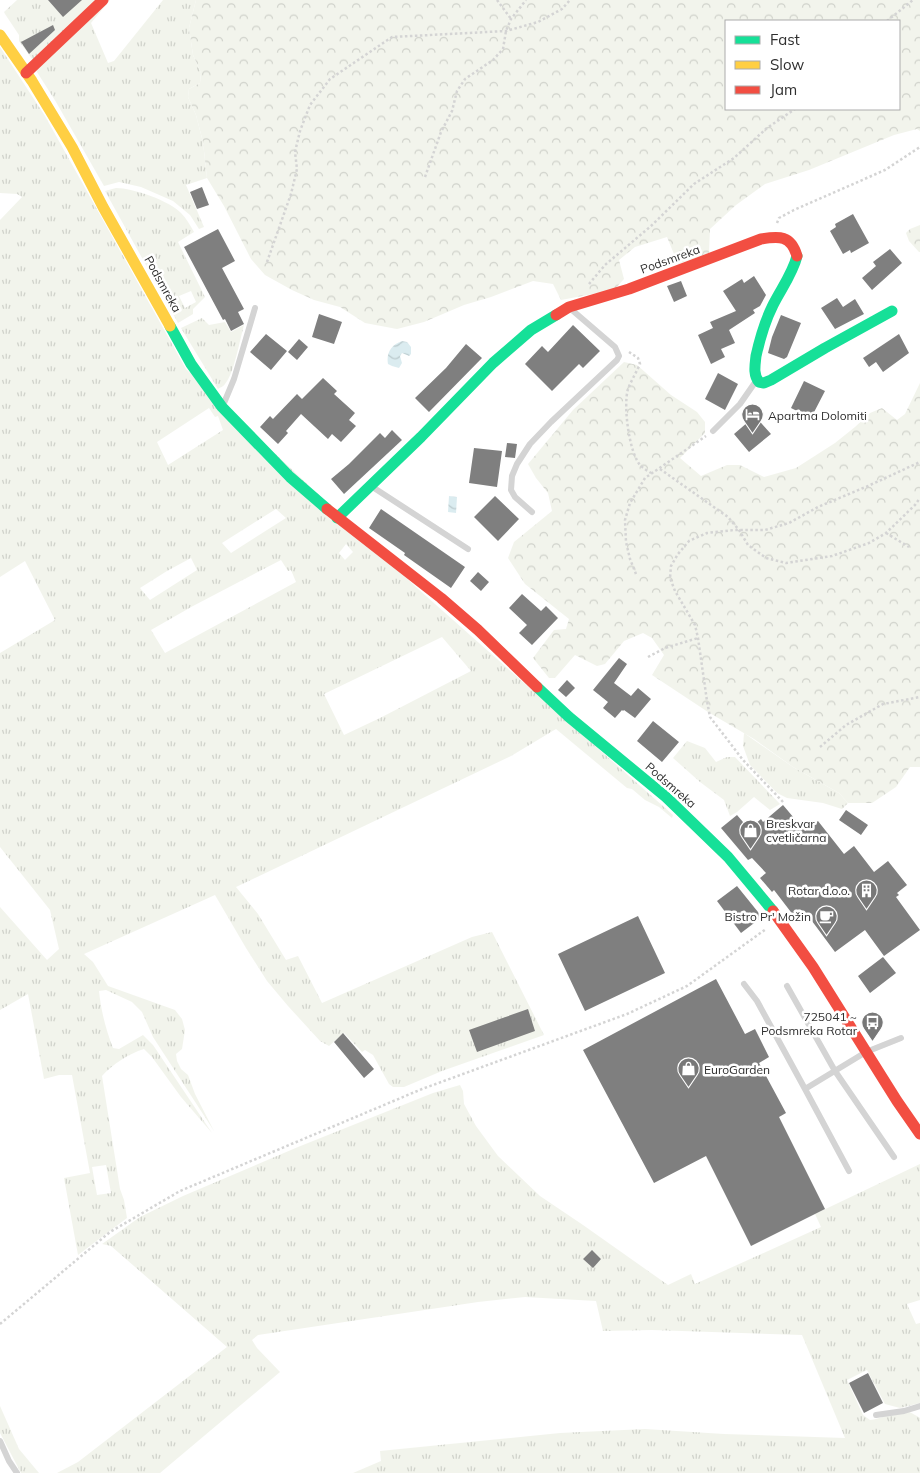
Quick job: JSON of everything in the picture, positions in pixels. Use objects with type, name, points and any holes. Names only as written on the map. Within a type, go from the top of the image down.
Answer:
[{"type":"street","points":[[26,73],[103,0]]},
{"type":"street","name":"Podsmreka","points":[[0,35],[72,147],[191,364],[222,407],[290,477],[337,518],[478,630],[569,717],[685,814],[728,857],[779,919],[813,967],[897,1101],[920,1134]]},
{"type":"street","points":[[774,236],[783,237],[791,242],[795,247],[797,257],[765,321],[755,361],[755,375],[760,383],[772,380],[892,311]]},
{"type":"street","name":"Podsmreka","points":[[337,518],[421,437],[493,363],[531,330],[569,307],[629,289],[761,239],[774,236]]},
{"type":"lane","points":[[532,512],[511,490],[512,476],[518,464],[530,444],[619,356],[619,352],[615,347],[569,307]]},
{"type":"lane","points":[[222,407],[234,379],[255,308]]},
{"type":"lane","points":[[713,431],[740,404],[757,380]]},
{"type":"lane","points":[[370,486],[468,550]]},
{"type":"lane","points":[[744,984],[757,1001],[849,1171]]},
{"type":"lane","points":[[787,986],[836,1071],[894,1157]]},
{"type":"lane","points":[[805,1089],[866,1052],[901,1038]]},
{"type":"lane","points":[[897,1101],[912,1112]]},
{"type":"lane","points":[[876,1415],[920,1406]]},
{"type":"lane","points":[[0,1441],[17,1473]]},
{"type":"path","points":[[497,0],[511,19]]},
{"type":"path","points":[[425,177],[441,132],[452,110],[457,91],[465,79],[493,60],[503,48],[506,31],[511,19],[526,0]]},
{"type":"path","points":[[267,262],[292,194],[296,169],[295,152],[300,131],[310,105],[330,78],[392,38],[506,31],[538,22],[562,9],[570,0]]},
{"type":"path","points":[[888,20],[914,0]]},
{"type":"path","points":[[592,280],[694,184],[734,158],[767,128],[794,110]]},
{"type":"path","points":[[774,236],[779,218],[885,170],[920,146]]},
{"type":"path","points":[[615,347],[628,351],[638,358],[640,364],[627,391],[627,420],[635,457],[641,466],[651,473]]},
{"type":"path","points":[[636,574],[626,542],[625,520],[635,493],[645,478],[651,473],[713,431]]},
{"type":"path","points":[[784,802],[743,760],[710,717],[695,625],[675,591],[670,578],[671,566],[689,541],[707,533],[766,530],[789,523],[818,507],[920,462]]},
{"type":"path","points":[[660,468],[728,517],[748,545],[766,558],[786,562],[832,556],[869,543],[886,533],[920,498]]},
{"type":"path","points":[[886,533],[909,547]]},
{"type":"path","points":[[648,657],[665,648],[698,638]]},
{"type":"path","points":[[820,747],[846,725],[883,704],[920,697]]},
{"type":"path","points":[[0,1324],[110,1232],[180,1191],[422,1089],[627,1014],[687,986],[779,919]]},
{"type":"green space","points":[[17,0],[110,0],[91,23],[108,63],[114,61],[163,0],[196,0],[189,28],[193,55],[201,73],[200,83],[189,89],[188,97],[196,115],[203,142],[207,178],[186,185],[204,227],[199,229],[190,215],[173,201],[141,187],[119,182],[104,186],[37,72],[32,59],[19,41],[19,35],[4,12]]},
{"type":"green space","points":[[196,0],[920,0],[920,131],[917,129],[894,135],[809,170],[765,184],[736,205],[710,229],[709,253],[678,264],[667,237],[635,247],[619,260],[624,279],[614,290],[561,300],[553,284],[533,281],[464,305],[424,322],[397,329],[365,323],[340,307],[314,300],[292,290],[265,275],[251,259],[224,206],[207,178],[203,142],[196,115],[188,97],[189,89],[200,83],[201,73],[193,55],[189,28]]},
{"type":"green space","points":[[0,47],[45,116],[186,369],[417,588],[673,815],[672,818],[632,789],[627,788],[556,729],[511,756],[236,887],[258,914],[286,960],[298,956],[322,1003],[472,937],[492,932],[544,1035],[442,1071],[404,1087],[393,1087],[389,1084],[373,1055],[365,1050],[362,1052],[344,1033],[329,1046],[320,1041],[267,981],[215,895],[84,954],[93,962],[108,986],[175,1010],[182,1019],[185,1030],[182,1049],[176,1054],[177,1061],[181,1069],[188,1075],[195,1094],[214,1131],[153,1037],[142,1012],[132,1002],[106,990],[99,991],[104,1020],[113,1048],[119,1049],[143,1035],[153,1045],[212,1133],[144,1049],[127,1057],[106,1072],[102,1076],[120,1189],[127,1218],[78,1255],[64,1178],[90,1173],[72,1075],[59,1075],[44,1079],[28,994],[0,1010],[0,907],[47,960],[59,949],[50,910],[0,847],[0,653],[55,620],[25,561],[0,577],[0,220],[22,197],[17,194],[0,193]],"holes":[[[209,408],[215,417],[218,416],[223,430],[168,465],[157,442]],[[276,509],[286,518],[231,553],[222,543]],[[346,544],[353,552],[345,560],[339,553]],[[191,558],[197,570],[150,600],[140,588]],[[281,560],[288,571],[291,570],[296,582],[165,653],[151,630]],[[442,637],[471,671],[344,735],[324,694]],[[106,1165],[111,1193],[97,1195],[92,1167]]]},
{"type":"green space","points":[[116,188],[132,190],[151,196],[176,208],[186,219],[194,232],[178,242],[205,297],[193,309],[193,314],[178,323],[105,191]],"holes":[[[191,291],[196,302],[185,308],[179,296]]]},
{"type":"green space","points":[[920,225],[919,252],[909,241],[906,233]]},
{"type":"green space","points":[[202,318],[209,325],[225,322],[231,332],[244,325],[231,373],[224,385],[218,389],[181,328]]},
{"type":"green space","points":[[624,362],[637,365],[671,395],[697,412],[705,422],[705,433],[680,458],[701,476],[727,465],[740,465],[764,477],[796,468],[835,443],[870,413],[882,408],[897,420],[905,414],[920,383],[920,767],[910,767],[896,787],[872,803],[848,803],[839,793],[793,767],[754,739],[708,712],[652,675],[664,655],[652,638],[643,633],[624,641],[605,664],[597,666],[575,655],[555,678],[549,678],[533,658],[554,630],[566,629],[569,619],[525,584],[508,558],[514,542],[552,511],[548,493],[528,464],[573,410]]},
{"type":"green space","points":[[744,733],[793,767],[839,793],[848,803],[842,809],[823,803],[787,798],[777,793],[750,765],[743,746]]},
{"type":"green space","points":[[687,741],[705,748],[716,762],[727,757],[735,757],[780,804],[770,810],[754,797],[730,816],[724,800],[673,758]]},
{"type":"green space","points":[[460,1085],[463,1091],[464,1104],[476,1126],[498,1156],[540,1196],[668,1285],[691,1274],[695,1284],[821,1227],[815,1214],[920,1164],[920,1300],[907,1304],[916,1324],[920,1323],[920,1403],[900,1408],[885,1404],[867,1370],[847,1380],[863,1415],[870,1420],[904,1412],[910,1412],[920,1418],[920,1473],[353,1473],[381,1461],[380,1451],[560,1433],[645,1429],[845,1438],[802,1335],[652,1330],[603,1331],[596,1301],[525,1297],[478,1302],[258,1335],[252,1340],[257,1348],[280,1372],[160,1473],[57,1473],[78,1462],[227,1347],[111,1246],[102,1244],[140,1217],[183,1196],[298,1147],[433,1093]]},
{"type":"green space","points":[[0,1406],[19,1449],[39,1473],[21,1473],[0,1433]]},
{"type":"water","points":[[402,341],[407,342],[411,347],[411,354],[409,356],[402,353],[400,356],[402,363],[399,368],[388,364],[388,356],[392,347]]},
{"type":"water","points":[[449,496],[457,497],[456,513],[448,512]]},
{"type":"building","points":[[48,0],[82,0],[63,17]]},
{"type":"building","points":[[53,25],[55,30],[29,54],[21,42]]},
{"type":"building","points":[[202,187],[209,205],[197,209],[190,192]]},
{"type":"building","points":[[853,214],[869,243],[851,253],[850,250],[843,254],[830,231],[836,227],[835,224]]},
{"type":"building","points":[[218,229],[235,261],[222,268],[244,309],[238,312],[244,324],[231,331],[225,319],[223,320],[184,247]]},
{"type":"building","points":[[890,249],[902,263],[872,290],[862,278],[876,266],[873,262]]},
{"type":"building","points":[[754,276],[766,295],[760,306],[753,310],[755,313],[729,330],[735,343],[721,349],[725,357],[711,364],[698,335],[713,328],[710,322],[736,311],[723,291],[742,279],[744,283]]},
{"type":"building","points":[[681,281],[687,296],[674,302],[667,286]]},
{"type":"building","points":[[837,298],[843,307],[855,299],[864,314],[835,329],[821,308]]},
{"type":"building","points":[[319,314],[342,322],[334,344],[312,337]]},
{"type":"building","points":[[781,315],[801,323],[787,357],[784,359],[768,353]]},
{"type":"building","points":[[573,325],[600,351],[583,368],[579,364],[552,391],[525,364],[542,346],[548,352]]},
{"type":"building","points":[[266,334],[287,351],[271,370],[250,352]]},
{"type":"building","points":[[899,334],[909,353],[883,372],[876,362],[869,367],[863,358]]},
{"type":"building","points":[[299,339],[308,347],[297,360],[288,352]]},
{"type":"building","points":[[466,344],[482,358],[429,412],[415,398],[446,368]]},
{"type":"building","points":[[718,373],[738,384],[725,410],[705,399]]},
{"type":"building","points":[[323,378],[337,391],[334,394],[355,413],[349,420],[356,426],[341,442],[332,434],[328,439],[301,414],[286,431],[288,433],[278,444],[260,427],[270,416],[273,419],[297,394],[302,399]]},
{"type":"building","points":[[804,381],[825,391],[811,418],[791,408]]},
{"type":"building","name":"Apartma Dolomiti","points":[[755,416],[771,434],[749,452],[734,434]]},
{"type":"building","points":[[392,430],[402,440],[344,494],[331,479],[380,433],[385,438]]},
{"type":"building","points":[[507,443],[517,444],[515,458],[505,457]]},
{"type":"building","points":[[474,448],[502,451],[497,487],[469,483]]},
{"type":"building","points":[[495,496],[519,519],[498,541],[474,517]]},
{"type":"building","points":[[381,509],[465,567],[451,588],[369,528]]},
{"type":"building","points":[[478,572],[489,582],[481,591],[470,581]]},
{"type":"building","points":[[522,594],[541,611],[546,606],[558,618],[532,645],[519,633],[527,625],[509,608]]},
{"type":"building","points":[[619,658],[627,664],[614,683],[631,696],[638,688],[651,699],[635,718],[622,710],[615,718],[603,708],[608,702],[593,690]]},
{"type":"building","points":[[567,680],[575,688],[566,697],[558,690]]},
{"type":"building","points":[[653,721],[679,742],[662,762],[637,741]]},
{"type":"building","points":[[783,805],[805,831],[818,821],[844,854],[854,846],[874,872],[888,861],[907,885],[897,893],[899,895],[896,897],[920,930],[884,956],[865,930],[835,952],[806,913],[797,920],[774,890],[772,892],[760,878],[766,873],[752,858],[748,860],[721,828],[737,815],[749,829],[761,819],[763,822]]},
{"type":"building","points":[[846,810],[868,825],[861,835],[839,820]]},
{"type":"building","points":[[737,886],[762,917],[741,933],[717,901]]},
{"type":"building","points":[[638,916],[665,973],[585,1011],[558,954]]},
{"type":"building","points":[[883,957],[896,973],[870,993],[858,976]]},
{"type":"building","name":"EuroGarden","points":[[716,979],[745,1034],[755,1029],[769,1057],[759,1063],[786,1113],[779,1117],[825,1209],[751,1246],[706,1156],[654,1183],[583,1050]]},
{"type":"building","points":[[528,1009],[535,1031],[477,1052],[469,1030]]},
{"type":"building","points":[[343,1033],[374,1069],[364,1078],[334,1042]]},
{"type":"building","points":[[592,1250],[601,1259],[593,1268],[583,1259]]},
{"type":"building","points":[[868,1373],[883,1403],[864,1413],[849,1383]]},
{"type":"traffic: fast","points":[[797,256],[790,275],[770,311],[761,336],[755,366],[755,373],[759,382],[764,383],[771,380],[892,311]]},
{"type":"traffic: fast","points":[[337,518],[421,437],[493,363],[531,330],[556,315]]},
{"type":"traffic: fast","points":[[170,326],[191,364],[222,407],[290,477],[327,509]]},
{"type":"traffic: fast","points":[[537,687],[569,717],[666,797],[728,857],[773,911]]},
{"type":"traffic: slow","points":[[0,35],[32,81],[72,147],[103,207],[170,326]]},
{"type":"traffic: jam","points":[[26,73],[103,0]]},
{"type":"traffic: jam","points":[[556,315],[569,307],[629,289],[761,239],[784,238],[791,244],[797,256]]},
{"type":"traffic: jam","points":[[327,509],[441,598],[478,630],[537,687]]},
{"type":"traffic: jam","points":[[773,911],[813,967],[897,1101],[920,1134]]},
{"type":"place","name":"Apartma Dolomiti","points":[[752,434]]},
{"type":"place","name":"Breskvar cvetličarna","points":[[750,849]]},
{"type":"place","name":"Rotar d.o.o.","points":[[866,909]]},
{"type":"place","name":"Bistro Pr' Možin","points":[[827,935]]},
{"type":"place","name":"725041 ~ Podsmreka Rotar","points":[[873,1042]]},
{"type":"place","name":"EuroGarden","points":[[688,1088]]}]
